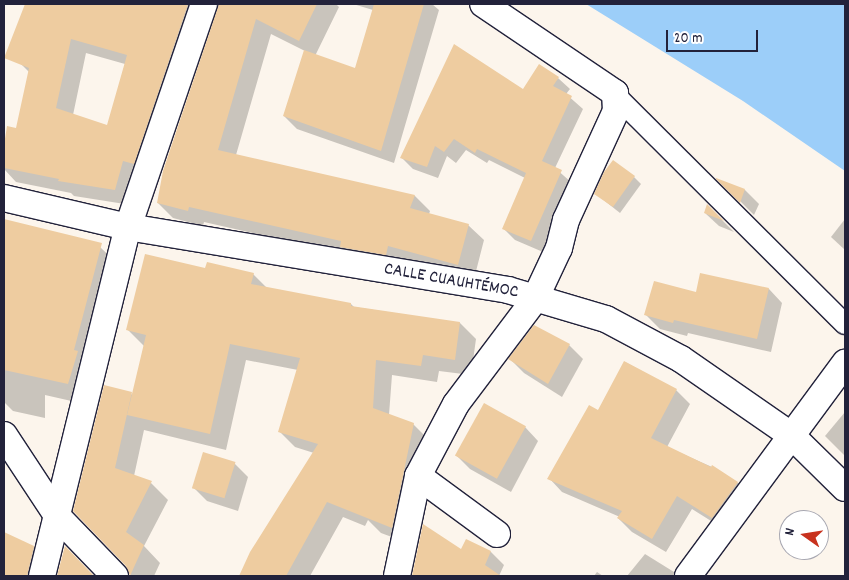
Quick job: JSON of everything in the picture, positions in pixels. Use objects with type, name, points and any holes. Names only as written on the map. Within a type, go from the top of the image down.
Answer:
[{"type":"street","points":[[42,576],[128,227],[204,4]]},
{"type":"street","points":[[483,4],[615,93],[845,324]]},
{"type":"street","points":[[397,576],[418,476],[456,404],[536,299],[559,248],[566,220],[616,111],[615,93]]},
{"type":"street","name":"CALLE CUAUHTÉMOC","points":[[4,198],[128,227],[508,290],[606,320],[681,359],[792,436],[845,488]]},
{"type":"street","points":[[688,576],[845,363]]},
{"type":"street","points":[[4,434],[58,517],[115,576]]},
{"type":"street","points":[[418,476],[497,534]]},
{"type":"water","points":[[586,4],[845,4],[845,171],[743,101]]},
{"type":"building","points":[[25,4],[188,4],[134,164],[123,161],[115,190],[58,181],[59,179],[4,168],[4,145],[7,126],[16,128],[29,68],[4,58]],"holes":[[[71,39],[127,55],[107,125],[56,108]]]},
{"type":"building","points":[[219,4],[317,4],[299,41],[256,19],[218,150],[415,195],[410,208],[469,224],[458,265],[388,246],[386,255],[340,247],[341,241],[189,207],[188,211],[157,203],[163,171]]},
{"type":"building","points":[[374,4],[424,4],[381,151],[283,116],[304,50],[355,68]]},
{"type":"building","points":[[454,44],[523,89],[539,64],[559,77],[553,86],[572,96],[542,161],[562,170],[531,241],[502,229],[526,173],[477,149],[475,153],[454,139],[444,152],[435,146],[427,167],[400,158]]},
{"type":"building","points":[[613,160],[635,176],[613,207],[594,194],[604,172]]},
{"type":"building","points":[[716,179],[745,189],[740,203]]},
{"type":"building","points":[[707,204],[724,221],[704,213]]},
{"type":"building","points":[[4,219],[102,243],[74,350],[78,351],[68,384],[4,370]]},
{"type":"building","points":[[145,254],[205,268],[207,262],[254,273],[251,284],[351,303],[351,306],[460,322],[455,360],[423,355],[421,366],[376,360],[373,408],[414,423],[392,528],[327,502],[286,576],[239,576],[250,552],[318,444],[278,432],[300,358],[230,344],[210,434],[127,415],[146,335],[126,330]]},
{"type":"building","points":[[700,273],[769,288],[757,339],[674,320],[673,323],[644,315],[654,281],[696,292]]},
{"type":"building","points":[[534,325],[570,344],[548,384],[508,359]]},
{"type":"building","points":[[624,361],[677,389],[651,438],[711,467],[712,465],[738,482],[712,518],[677,496],[652,539],[617,518],[622,511],[547,479],[589,405],[598,410]]},
{"type":"building","points":[[104,385],[132,392],[115,468],[152,481],[126,532],[144,545],[130,576],[126,566],[73,511]]},
{"type":"building","points":[[484,403],[526,426],[497,479],[455,455]]},
{"type":"building","points":[[203,452],[236,462],[224,498],[192,488]]},
{"type":"building","points":[[423,524],[461,549],[466,539],[491,551],[485,565],[501,576],[412,576]]},
{"type":"building","points":[[4,532],[34,546],[27,576],[4,576]]},
{"type":"building","points":[[65,546],[94,576],[57,576]]}]
